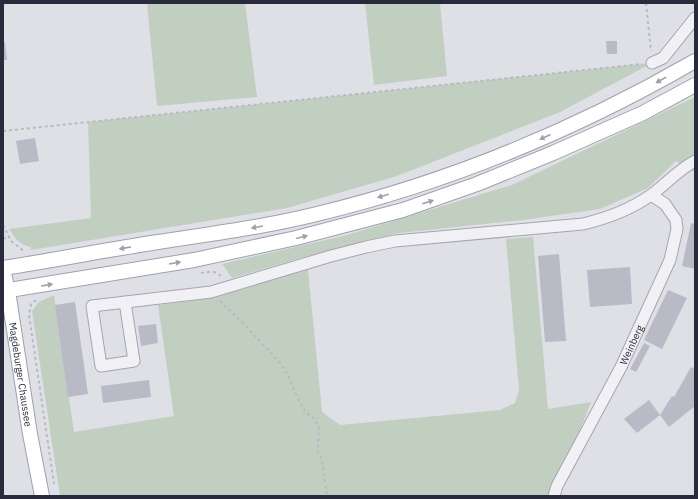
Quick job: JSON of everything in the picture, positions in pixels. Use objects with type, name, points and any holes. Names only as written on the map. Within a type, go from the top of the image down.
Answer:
[{"type":"main road","points":[[3,268],[256,228],[318,214],[394,193],[455,173],[542,139],[620,102],[695,60]]},
{"type":"main road","points":[[6,291],[194,260],[296,238],[403,210],[477,184],[547,156],[643,113],[695,85]]},
{"type":"main road","name":"Magdeburger Chaussee","points":[[3,268],[16,339],[30,434],[42,496]]},
{"type":"main road","points":[[3,327],[16,339]]},
{"type":"street","points":[[652,64],[663,58],[695,18]]},
{"type":"street","points":[[126,302],[134,362],[101,366],[92,306],[210,292],[366,247],[424,238],[583,224],[604,219],[630,208],[651,195],[680,170],[695,161]]},
{"type":"street","name":"Weinberg","points":[[554,496],[561,479],[621,367],[670,260],[677,229],[676,220],[665,204],[651,195]]},
{"type":"path","points":[[3,131],[652,64],[646,3]]},
{"type":"path","points":[[3,239],[8,237]]},
{"type":"path","points":[[210,292],[243,323],[280,363],[288,375],[297,397],[306,413],[313,418],[319,426],[318,452],[322,460],[327,496]]},
{"type":"path","points":[[36,300],[31,304],[29,315],[54,488]]},
{"type":"green space","points":[[147,3],[245,3],[257,97],[157,106]]},
{"type":"green space","points":[[365,3],[440,3],[447,76],[374,85]]},
{"type":"green space","points":[[652,63],[560,112],[397,176],[287,208],[31,250],[31,247],[23,245],[18,241],[9,229],[91,218],[88,122]]},
{"type":"green space","points":[[695,97],[695,172],[676,161],[648,188],[600,209],[523,220],[399,233],[304,257],[232,278],[222,264],[347,235],[512,185]]},
{"type":"green space","points":[[533,237],[548,409],[591,402],[554,496],[60,496],[32,311],[39,302],[54,295],[74,432],[174,416],[158,305],[212,298],[308,270],[322,412],[340,425],[500,410],[515,403],[519,390],[506,239]]},
{"type":"building","points":[[606,41],[617,41],[617,54],[607,54]]},
{"type":"building","points":[[3,42],[5,42],[7,60],[3,60]]},
{"type":"building","points":[[35,138],[39,161],[20,164],[16,141]]},
{"type":"building","points":[[691,223],[695,224],[695,269],[682,266]]},
{"type":"building","points":[[559,254],[566,341],[545,342],[538,256]]},
{"type":"building","points":[[630,267],[632,304],[590,307],[587,270]]},
{"type":"building","points":[[668,290],[687,298],[662,349],[644,340]]},
{"type":"building","points":[[75,302],[88,394],[68,397],[55,305]]},
{"type":"building","points":[[156,324],[158,343],[141,346],[138,326]]},
{"type":"building","points":[[644,343],[650,346],[636,372],[630,369]]},
{"type":"building","points":[[691,367],[695,369],[695,406],[669,427],[660,415],[672,396],[674,397]]},
{"type":"building","points":[[149,380],[151,397],[103,403],[101,386]]},
{"type":"building","points":[[649,400],[660,415],[637,433],[624,419]]}]
